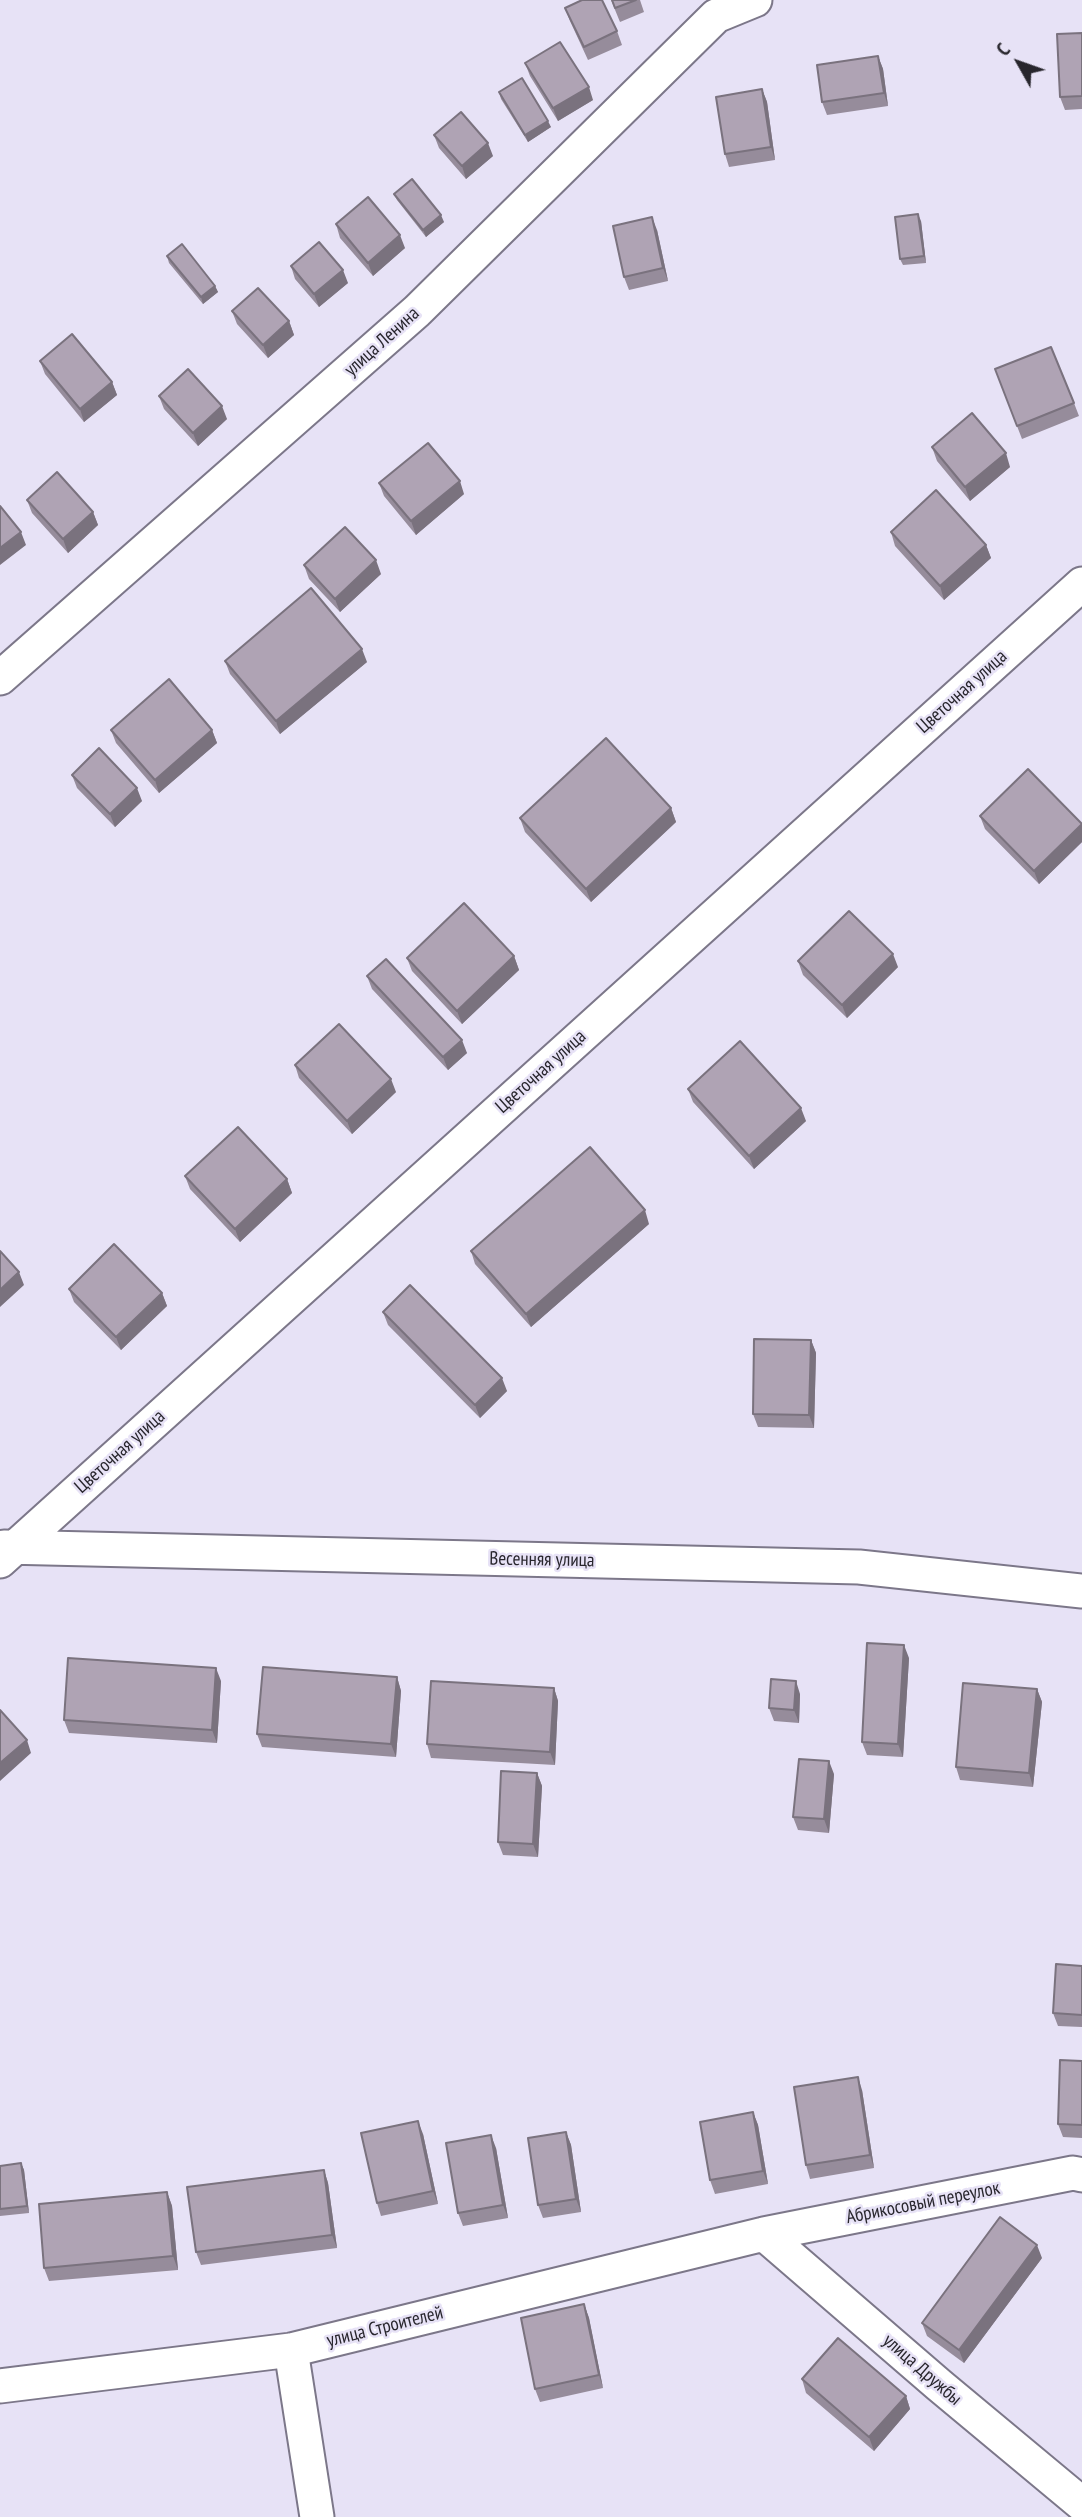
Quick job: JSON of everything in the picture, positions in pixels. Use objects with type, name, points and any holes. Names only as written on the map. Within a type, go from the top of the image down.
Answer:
[{"type":"street","name":"улица Ленина","points":[[0,678],[417,311],[716,16],[755,0]]},
{"type":"street","name":"Цветочная улица","points":[[5,1552],[1082,584]]},
{"type":"street","name":"Весенняя улица","points":[[5,1552],[859,1567],[1082,1591]]},
{"type":"street","name":"Абрикосовый переулок","points":[[764,2234],[1073,2174],[1082,2175]]},
{"type":"street","name":"улица Строителей","points":[[0,2386],[291,2350],[764,2234]]},
{"type":"street","name":"улица Дружбы","points":[[764,2234],[1082,2504]]},
{"type":"street","points":[[291,2350],[317,2517]]},
{"type":"building","points":[[582,0],[602,0],[617,31],[584,47],[565,8]]},
{"type":"building","points":[[612,0],[636,0],[615,8]]},
{"type":"building","points":[[1082,33],[1082,96],[1060,97],[1057,34]]},
{"type":"building","points":[[560,42],[589,87],[553,108],[525,63]]},
{"type":"building","points":[[878,56],[884,93],[822,102],[817,65]]},
{"type":"building","points":[[522,78],[548,121],[525,135],[499,92]]},
{"type":"building","points":[[762,89],[771,147],[725,154],[716,97]]},
{"type":"building","points":[[461,112],[488,143],[462,166],[434,135]]},
{"type":"building","points":[[412,179],[441,215],[423,230],[394,194]]},
{"type":"building","points":[[368,197],[400,235],[368,263],[336,224]]},
{"type":"building","points":[[918,214],[924,256],[900,259],[895,217]]},
{"type":"building","points":[[652,217],[663,268],[624,277],[613,226]]},
{"type":"building","points":[[319,242],[343,270],[314,294],[291,266]]},
{"type":"building","points":[[182,244],[215,286],[201,297],[167,256]]},
{"type":"building","points":[[258,288],[289,321],[263,345],[232,311]]},
{"type":"building","points":[[72,334],[112,382],[80,409],[40,361]]},
{"type":"building","points":[[1051,347],[1074,403],[1017,426],[995,369]]},
{"type":"building","points":[[188,369],[222,406],[193,433],[159,396]]},
{"type":"building","points":[[972,413],[1006,453],[965,487],[932,447]]},
{"type":"building","points":[[428,443],[460,481],[411,521],[379,483]]},
{"type":"building","points":[[57,472],[93,512],[63,539],[27,500]]},
{"type":"building","points":[[936,490],[986,545],[940,586],[891,532]]},
{"type":"building","points":[[0,506],[21,532],[0,548]]},
{"type":"building","points":[[345,527],[376,560],[335,599],[304,565]]},
{"type":"building","points":[[311,588],[362,649],[276,721],[225,661]]},
{"type":"building","points":[[169,679],[212,730],[155,780],[111,730]]},
{"type":"building","points":[[606,738],[671,808],[586,889],[520,818]]},
{"type":"building","points":[[99,748],[137,788],[110,814],[72,775]]},
{"type":"building","points":[[1028,769],[1082,824],[1034,871],[980,816]]},
{"type":"building","points":[[464,903],[514,956],[457,1011],[407,958]]},
{"type":"building","points":[[849,911],[893,954],[842,1005],[798,961]]},
{"type":"building","points":[[386,959],[462,1040],[443,1057],[367,976]]},
{"type":"building","points":[[339,1024],[391,1079],[347,1121],[295,1065]]},
{"type":"building","points":[[740,1041],[801,1108],[749,1156],[688,1089]]},
{"type":"building","points":[[238,1127],[287,1179],[235,1229],[185,1176]]},
{"type":"building","points":[[590,1147],[645,1210],[526,1314],[471,1251]]},
{"type":"building","points":[[114,1244],[162,1293],[116,1337],[69,1289]]},
{"type":"building","points":[[0,1251],[19,1272],[0,1290]]},
{"type":"building","points":[[410,1285],[502,1378],[475,1405],[383,1312]]},
{"type":"building","points":[[754,1339],[811,1340],[809,1415],[753,1414]]},
{"type":"building","points":[[867,1643],[904,1645],[898,1744],[862,1742]]},
{"type":"building","points":[[68,1658],[216,1668],[212,1730],[64,1720]]},
{"type":"building","points":[[263,1667],[397,1677],[391,1744],[257,1734]]},
{"type":"building","points":[[771,1679],[796,1681],[794,1710],[769,1708]]},
{"type":"building","points":[[431,1681],[554,1688],[550,1752],[427,1744]]},
{"type":"building","points":[[963,1683],[1037,1689],[1029,1773],[956,1767]]},
{"type":"building","points":[[0,1710],[27,1740],[0,1763]]},
{"type":"building","points":[[799,1759],[829,1761],[824,1819],[793,1817]]},
{"type":"building","points":[[501,1771],[537,1773],[533,1844],[498,1842]]},
{"type":"building","points":[[1056,1964],[1082,1966],[1082,2015],[1053,2013]]},
{"type":"building","points":[[1060,2060],[1082,2061],[1082,2125],[1058,2124]]},
{"type":"building","points":[[858,2077],[870,2155],[806,2165],[794,2087]]},
{"type":"building","points":[[753,2112],[763,2171],[710,2180],[700,2122]]},
{"type":"building","points":[[418,2121],[433,2191],[377,2203],[361,2133]]},
{"type":"building","points":[[566,2132],[576,2199],[538,2205],[528,2138]]},
{"type":"building","points":[[491,2135],[503,2205],[458,2213],[446,2143]]},
{"type":"building","points":[[21,2163],[27,2206],[0,2209],[0,2166]]},
{"type":"building","points":[[324,2170],[332,2235],[196,2252],[187,2187]]},
{"type":"building","points":[[167,2192],[173,2256],[44,2268],[39,2204]]},
{"type":"building","points":[[1000,2217],[1037,2245],[959,2350],[922,2323]]},
{"type":"building","points":[[584,2304],[599,2375],[535,2389],[521,2318]]},
{"type":"building","points":[[838,2338],[906,2396],[869,2437],[802,2379]]}]
